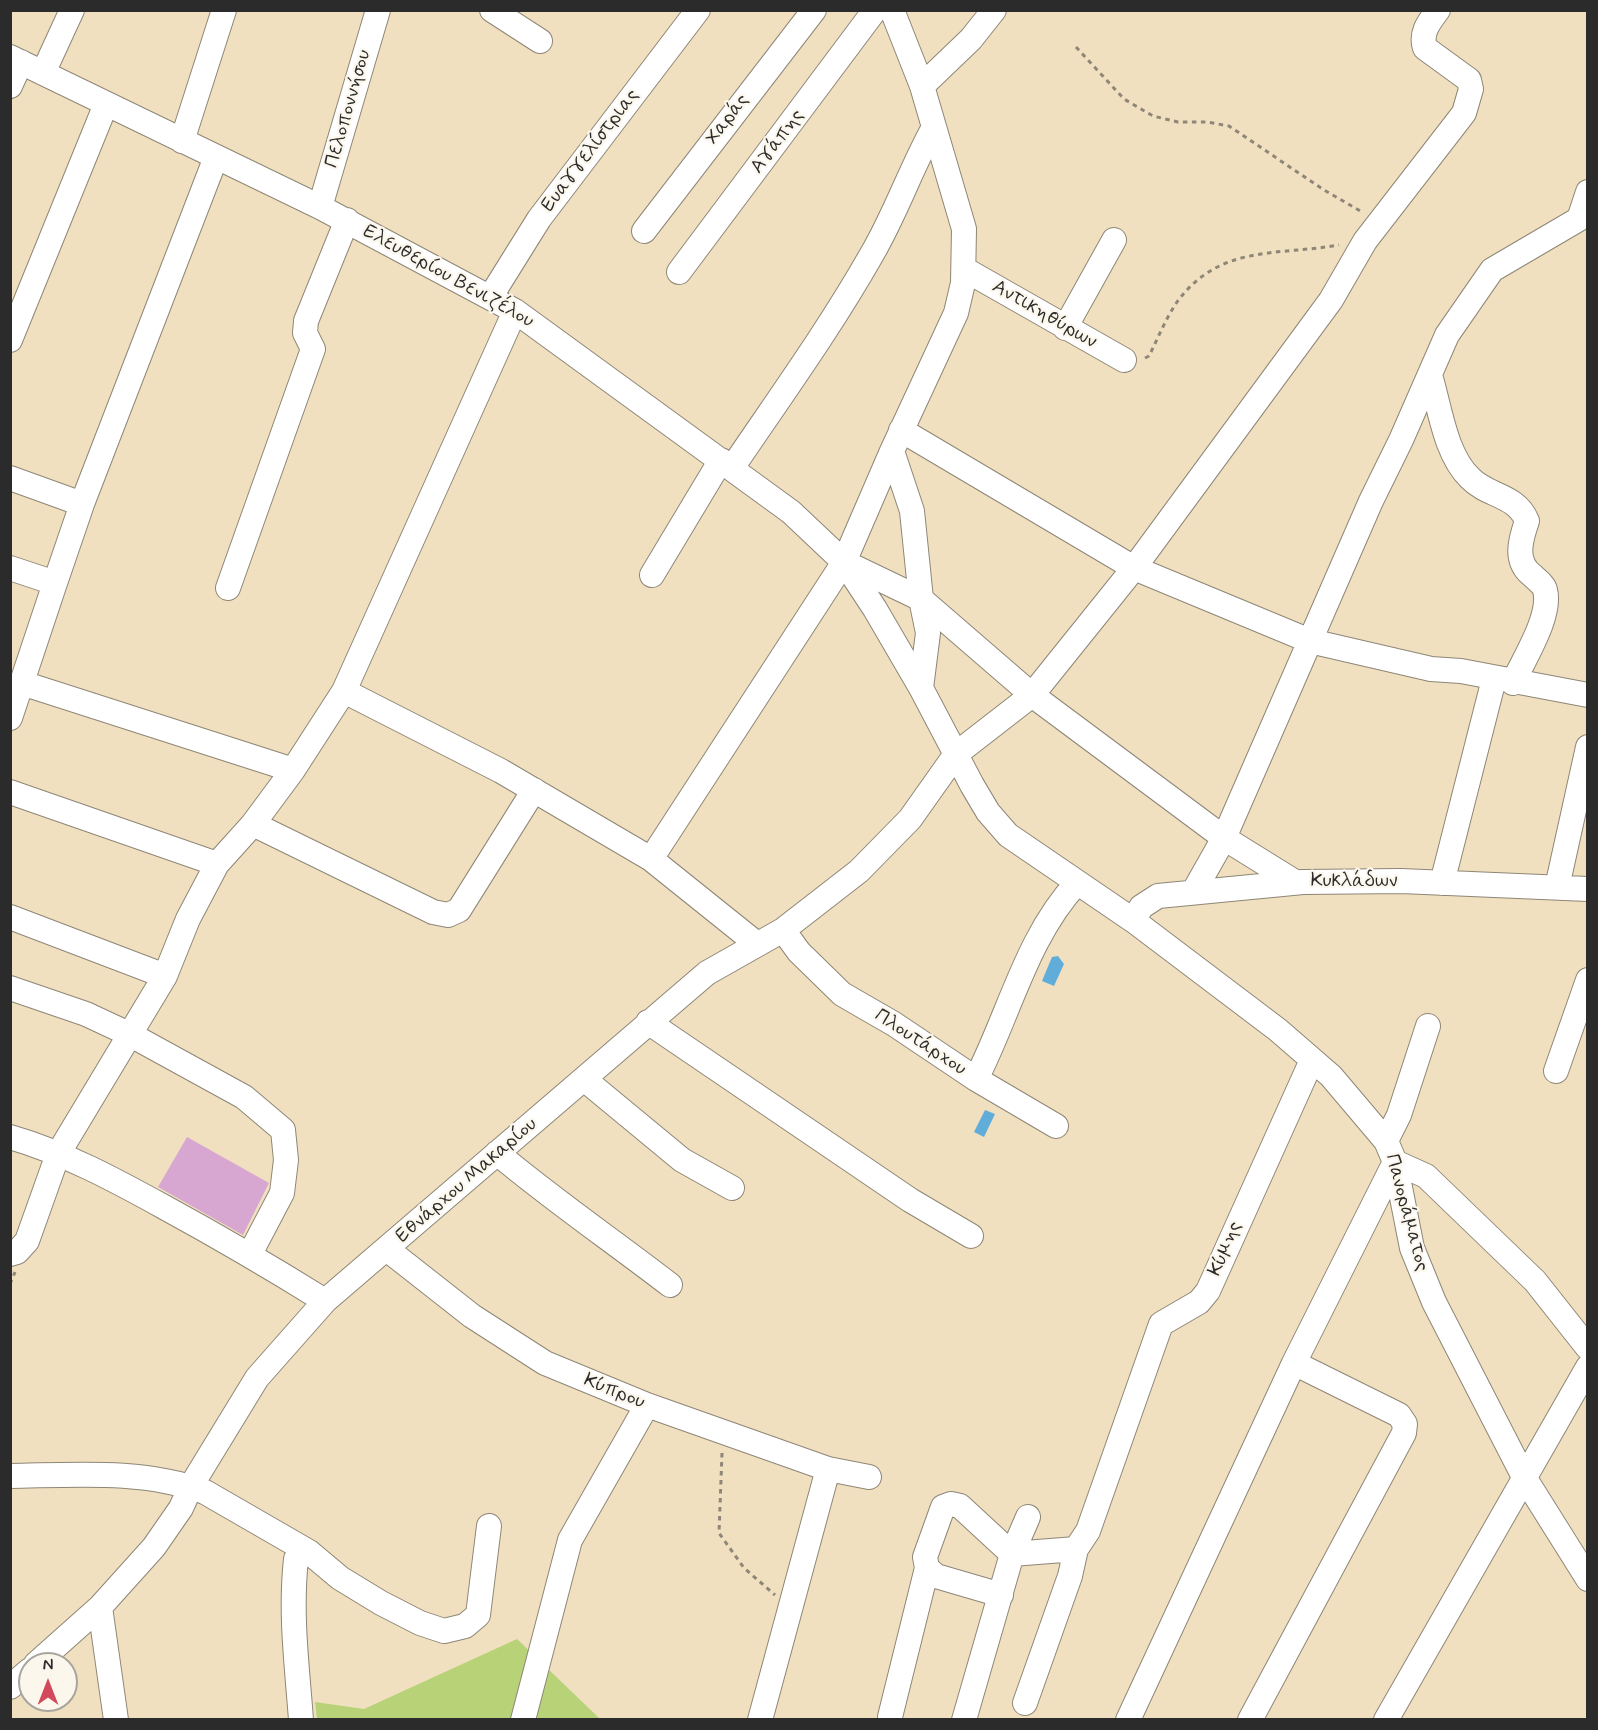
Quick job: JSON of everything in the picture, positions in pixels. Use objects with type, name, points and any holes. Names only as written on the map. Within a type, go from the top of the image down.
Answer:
[{"type":"street","points":[[43,73],[72,10]]},
{"type":"street","points":[[182,141],[224,10]]},
{"type":"street","name":"Πελοποννήσου","points":[[320,207],[378,10]]},
{"type":"street","points":[[492,10],[540,41]]},
{"type":"street","name":"Ευαγγελίστριας","points":[[491,296],[539,219],[698,10]]},
{"type":"street","name":"Χαράς","points":[[644,231],[814,10]]},
{"type":"street","name":"Αγάπης","points":[[679,272],[875,10]]},
{"type":"street","points":[[651,859],[844,562],[956,313],[964,268],[964,229],[922,86],[892,10]]},
{"type":"street","points":[[922,86],[971,39],[994,10]]},
{"type":"street","name":"Εθνάρχου Μακαρίου","points":[[49,1652],[100,1607],[154,1547],[181,1508],[191,1486],[257,1378],[326,1301],[388,1250],[706,973],[783,930],[859,871],[910,819],[956,754],[1032,695],[1134,568],[1331,300],[1365,241],[1464,113],[1469,100],[1469,80],[1425,48],[1423,42],[1427,25],[1438,10]]},
{"type":"street","points":[[10,86],[16,59]]},
{"type":"street","name":"Ελευθερίου Βενιζέλου","points":[[16,59],[346,220],[515,310],[791,513],[844,562]]},
{"type":"street","points":[[10,340],[106,104]]},
{"type":"street","points":[[652,575],[872,255],[902,197],[918,155],[934,127]]},
{"type":"street","points":[[10,718],[82,504],[216,157]]},
{"type":"street","points":[[1194,891],[1224,838],[1371,501],[1447,334],[1492,270],[1580,219],[1587,192]]},
{"type":"street","points":[[228,588],[257,499],[313,349],[305,333],[306,321],[346,220]]},
{"type":"street","points":[[1065,328],[1114,240]]},
{"type":"street","name":"Αντικηθύρων","points":[[964,268],[1124,360]]},
{"type":"street","points":[[10,1254],[17,1252],[27,1240],[58,1154],[165,976],[188,919],[218,864],[253,824],[293,770],[344,691],[515,310]]},
{"type":"street","points":[[1430,375],[1455,459],[1471,480],[1522,509],[1527,521],[1520,541],[1520,556],[1524,570],[1539,581],[1545,590],[1544,615],[1504,681],[1442,883]]},
{"type":"street","points":[[897,441],[1134,568],[1310,640],[1431,669],[1461,671],[1587,695]]},
{"type":"street","points":[[897,441],[912,511],[921,599],[928,633],[921,688]]},
{"type":"street","points":[[10,478],[82,504]]},
{"type":"street","points":[[844,562],[921,599],[1032,695],[1224,838],[1296,882]]},
{"type":"street","name":"Πανοράματος","points":[[844,562],[921,688],[988,812],[1008,835],[1134,921],[1278,1030],[1331,1076],[1390,1151],[1404,1220],[1423,1278],[1524,1477],[1587,1579]]},
{"type":"street","points":[[10,568],[55,583]]},
{"type":"street","points":[[22,683],[293,770]]},
{"type":"street","points":[[344,691],[501,771],[651,859],[757,944]]},
{"type":"street","points":[[1557,887],[1587,747]]},
{"type":"street","points":[[253,824],[434,912],[448,915],[459,910],[534,790]]},
{"type":"street","points":[[10,792],[218,864]]},
{"type":"street","name":"Κυκλάδων","points":[[1134,921],[1149,900],[1170,893],[1296,882],[1442,883],[1587,890]]},
{"type":"street","name":"Πλουτάρχου","points":[[783,930],[799,952],[842,994],[894,1024],[976,1079],[1047,923],[1064,897],[1077,883]]},
{"type":"street","points":[[10,917],[165,976]]},
{"type":"street","points":[[1556,1071],[1587,980]]},
{"type":"street","points":[[10,988],[86,1014],[131,1035],[244,1097],[283,1130],[286,1160],[282,1193],[250,1254]]},
{"type":"street","points":[[648,1022],[910,1200],[971,1236]]},
{"type":"street","points":[[1128,1719],[1390,1151],[1399,1115],[1428,1026]]},
{"type":"street","name":"Κύμης","points":[[1025,1703],[1070,1576],[1076,1548],[1088,1531],[1161,1324],[1199,1302],[1208,1291],[1312,1060]]},
{"type":"street","points":[[584,1079],[682,1160],[732,1188]]},
{"type":"street","points":[[976,1079],[1056,1126]]},
{"type":"street","points":[[10,1137],[58,1154],[128,1188],[250,1254],[326,1301]]},
{"type":"street","points":[[1390,1151],[1426,1176],[1535,1281],[1587,1348]]},
{"type":"street","points":[[497,1153],[555,1201],[592,1224],[670,1285]]},
{"type":"street","name":"Κύπρου","points":[[388,1250],[471,1316],[545,1364],[647,1405],[828,1469],[869,1477]]},
{"type":"street","points":[[1250,1719],[1404,1433],[1405,1424],[1399,1415],[1294,1363]]},
{"type":"street","points":[[1386,1719],[1587,1367]]},
{"type":"street","points":[[523,1719],[570,1540],[647,1405]]},
{"type":"street","points":[[760,1719],[828,1469]]},
{"type":"street","points":[[10,1476],[89,1475],[156,1479],[191,1486],[309,1552],[340,1578],[381,1603],[420,1623],[444,1631],[465,1626],[478,1614],[489,1526]]},
{"type":"street","points":[[890,1717],[927,1568],[925,1557],[943,1507],[951,1504],[960,1506],[1012,1554],[1076,1548]]},
{"type":"street","points":[[964,1719],[1012,1554],[1028,1518]]},
{"type":"street","points":[[301,1719],[293,1635],[294,1578],[296,1559],[309,1552]]},
{"type":"street","points":[[927,1568],[936,1576],[1001,1595]]},
{"type":"street","points":[[100,1607],[116,1719]]},
{"type":"path","points":[[1076,46],[1124,99],[1153,116],[1178,122],[1207,122],[1229,126],[1324,190],[1380,221]]},
{"type":"path","points":[[1124,360],[1137,363],[1149,356],[1176,303],[1200,275],[1227,260],[1365,241]]},
{"type":"path","points":[[720,1430],[723,1443],[719,1533],[744,1568],[774,1595],[793,1603]]},
{"type":"green space","points":[[517,1639],[600,1719],[317,1719],[315,1702],[364,1709]]},
{"type":"water","points":[[1058,956],[1064,964],[1054,986],[1042,981],[1052,957]]},
{"type":"water","points":[[985,1110],[995,1114],[984,1137],[974,1132]]},
{"type":"building","points":[[187,1137],[269,1183],[243,1235],[158,1187]]}]
